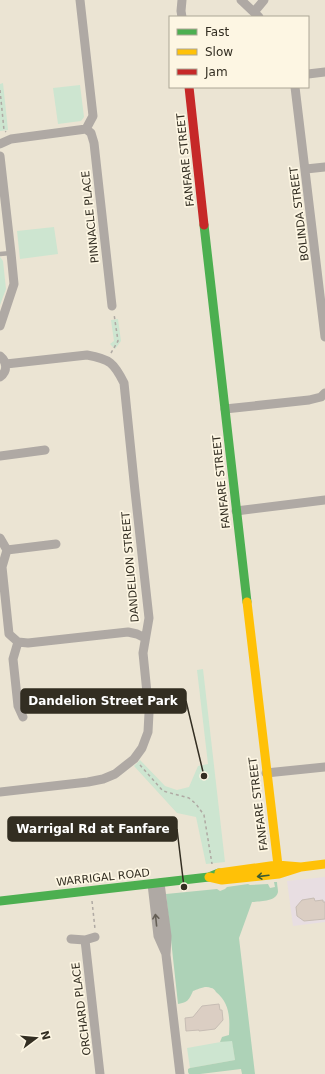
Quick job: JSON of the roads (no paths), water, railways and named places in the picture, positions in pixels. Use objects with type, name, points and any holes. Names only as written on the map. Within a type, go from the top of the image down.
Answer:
[{"type":"street","points":[[0,144],[11,139],[86,129],[93,116],[80,0]]},
{"type":"street","points":[[182,0],[182,16]]},
{"type":"street","points":[[241,0],[256,14],[264,0]]},
{"type":"street","points":[[309,74],[325,72]]},
{"type":"street","name":"FANFARE STREET","points":[[189,88],[236,511],[278,869]]},
{"type":"street","name":"BOLINDA STREET","points":[[295,88],[321,274],[325,337]]},
{"type":"street","name":"PINNACLE PLACE","points":[[86,129],[91,133],[94,143],[112,306]]},
{"type":"street","points":[[0,156],[14,284],[0,326]]},
{"type":"street","points":[[306,169],[325,167]]},
{"type":"street","name":"DANDELION STREET","points":[[0,792],[88,782],[103,779],[114,774],[134,759],[142,748],[148,732],[149,713],[143,653],[149,618],[134,491],[124,384],[117,370],[106,360],[99,357],[87,355],[6,364]]},
{"type":"street","points":[[0,356],[4,359],[6,364],[6,370],[0,377]]},
{"type":"street","points":[[225,409],[309,400],[321,397],[325,393]]},
{"type":"street","points":[[0,456],[46,450]]},
{"type":"street","points":[[236,511],[325,500]]},
{"type":"street","points":[[0,538],[7,550],[2,567],[9,634],[18,642],[28,643],[128,632],[145,638]]},
{"type":"street","points":[[7,550],[56,544]]},
{"type":"street","points":[[18,642],[13,659],[18,706],[24,717]]},
{"type":"street","points":[[266,773],[325,767]]},
{"type":"street","name":"WARRIGAL ROAD","points":[[0,901],[209,877],[222,880],[278,869],[325,864]]},
{"type":"street","points":[[156,883],[158,936],[166,955],[180,1074]]},
{"type":"street","points":[[71,939],[85,940],[95,937]]},
{"type":"street","name":"ORCHARD PLACE","points":[[85,940],[100,1074]]},
{"type":"lane","points":[[0,254],[11,253]]},
{"type":"place","name":"Dandelion Street Park","points":[[204,776]]},
{"type":"place","name":"Warrigal Rd at Fanfare","points":[[184,887]]}]
